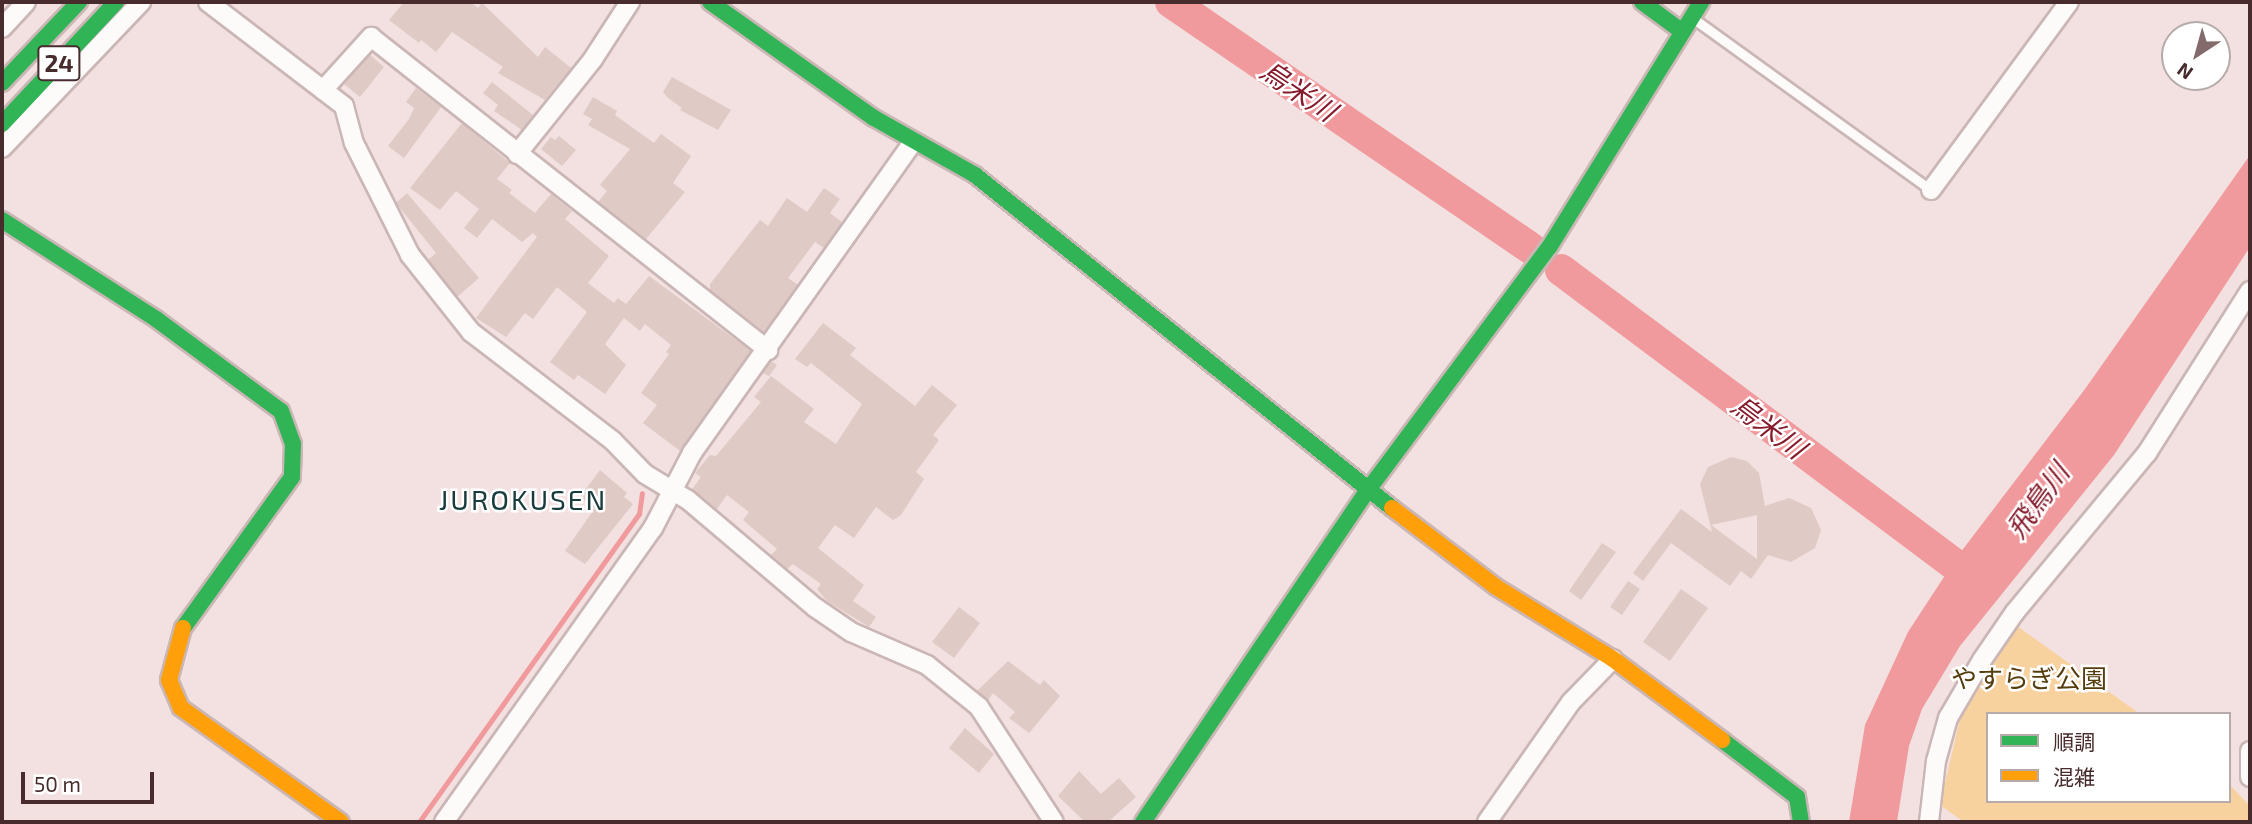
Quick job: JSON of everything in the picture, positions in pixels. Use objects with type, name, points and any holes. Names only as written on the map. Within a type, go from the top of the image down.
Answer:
[{"type":"main road","name":"24","points":[[2,74],[68,2]]},
{"type":"main road","points":[[2,83],[79,2]]},
{"type":"main road","points":[[2,117],[111,2]]},
{"type":"main road","name":"24","points":[[2,124],[116,2]]},
{"type":"main road","points":[[710,2],[913,142],[975,175],[1368,490],[1496,587],[1613,659],[1790,791],[1797,797],[1801,822]]},
{"type":"main road","points":[[1642,2],[1680,30]]},
{"type":"main road","points":[[1143,822],[1368,490],[1550,246],[1680,30],[1701,2]]},
{"type":"main road","points":[[2,220],[156,319],[281,411],[293,444],[292,477],[178,635],[169,680],[181,708],[192,719],[341,822]]},
{"type":"street","points":[[2,28],[26,2]]},
{"type":"street","points":[[2,148],[141,2]]},
{"type":"street","points":[[208,2],[344,106],[354,143],[410,255],[449,308],[471,332],[613,441],[668,492],[688,500],[816,608],[850,632],[927,665],[979,707],[1054,822]]},
{"type":"street","points":[[517,154],[593,59],[630,2]]},
{"type":"street","points":[[1931,190],[2069,2]]},
{"type":"street","points":[[323,90],[371,37],[768,350]]},
{"type":"street","points":[[444,822],[653,528],[668,492],[913,142]]},
{"type":"street","points":[[1929,822],[1936,761],[1948,718],[1982,660],[2015,612],[2147,453],[2250,290]]},
{"type":"street","points":[[1487,822],[1571,702],[1613,659]]},
{"type":"street","points":[[2250,751],[2250,777]]},
{"type":"lane","points":[[1690,16],[1931,190]]},
{"type":"green space","name":"やすらぎ公園","points":[[2017,626],[2137,712],[1986,712],[1986,803],[2231,803],[2231,786],[2250,806],[2250,822],[1964,822],[1940,805],[1960,719]]},
{"type":"water","name":"飛鳥川","points":[[2250,155],[2250,247],[2114,455],[1960,646],[1922,709],[1909,746],[1897,822],[1849,822],[1865,725],[1908,632],[1957,557],[2085,389]]},
{"type":"building","points":[[404,2],[470,2],[478,8],[482,3],[538,57],[545,47],[571,68],[545,100],[498,73],[503,67],[452,32],[436,52],[421,40],[419,43],[389,20]]},
{"type":"building","points":[[370,55],[384,67],[360,97],[344,84]]},
{"type":"building","points":[[672,77],[731,110],[718,130],[680,110],[682,108],[668,98],[663,92]]},
{"type":"building","points":[[492,82],[533,115],[522,130],[494,111],[498,105],[483,93]]},
{"type":"building","points":[[416,88],[441,107],[404,158],[388,146],[409,119],[414,108],[406,102]]},
{"type":"building","points":[[593,97],[617,111],[615,115],[654,143],[661,134],[691,156],[673,183],[685,192],[646,239],[598,202],[607,191],[600,185],[630,149],[588,125],[592,119],[583,114]]},
{"type":"building","points":[[462,123],[510,163],[497,179],[512,190],[509,193],[535,213],[551,194],[572,211],[565,219],[609,256],[588,283],[614,303],[618,298],[626,304],[649,276],[751,351],[680,451],[643,423],[657,405],[641,393],[669,354],[666,352],[671,345],[645,324],[640,331],[624,318],[605,344],[626,365],[605,394],[578,375],[574,380],[550,362],[587,312],[557,287],[533,319],[525,313],[506,337],[476,318],[537,237],[533,233],[522,242],[492,219],[477,238],[464,228],[479,209],[456,191],[440,210],[410,188]]},
{"type":"building","points":[[559,136],[576,150],[562,166],[541,149],[551,137],[555,140]]},
{"type":"building","points":[[824,188],[840,199],[830,213],[842,222],[824,248],[815,242],[788,278],[798,285],[764,332],[710,290],[710,284],[760,220],[768,226],[787,198],[807,212]]},
{"type":"building","points":[[407,193],[479,278],[457,297],[428,260],[436,253],[396,203]]},
{"type":"building","points":[[823,323],[856,348],[850,355],[915,406],[932,385],[957,405],[933,435],[939,440],[916,472],[924,479],[901,515],[893,520],[876,507],[854,538],[835,525],[818,548],[864,585],[853,601],[876,617],[869,627],[827,601],[817,589],[821,584],[793,564],[787,569],[771,555],[777,549],[743,520],[749,512],[727,495],[717,509],[692,489],[701,477],[695,473],[710,455],[716,456],[761,402],[754,397],[771,376],[814,409],[804,422],[836,444],[862,404],[811,363],[807,367],[795,359]]},
{"type":"building","points":[[771,361],[777,365],[769,376],[763,373]]},
{"type":"building","points":[[1731,457],[1747,461],[1759,473],[1765,506],[1789,498],[1811,508],[1821,530],[1815,548],[1791,562],[1768,555],[1751,579],[1741,571],[1730,586],[1671,543],[1643,581],[1633,573],[1681,509],[1712,532],[1700,484],[1708,467]],"holes":[[[1757,515],[1757,559],[1711,525]]]},
{"type":"building","points":[[600,470],[627,493],[624,497],[633,504],[585,564],[565,551],[595,508],[580,497]]},
{"type":"building","points":[[1602,543],[1616,552],[1581,600],[1569,591]]},
{"type":"building","points":[[1628,581],[1640,589],[1622,615],[1610,607]]},
{"type":"building","points":[[1681,589],[1708,608],[1670,661],[1643,642]]},
{"type":"building","points":[[959,607],[980,623],[954,658],[932,642]]},
{"type":"building","points":[[1008,661],[1040,685],[1044,680],[1060,696],[1029,733],[1009,718],[1015,712],[993,693],[988,700],[977,691]]},
{"type":"building","points":[[965,728],[994,754],[979,773],[949,748]]},
{"type":"building","points":[[1079,771],[1101,794],[1119,778],[1136,797],[1108,822],[1085,822],[1058,796]]},
{"type":"waterway","name":"烏米川","points":[[1171,2],[1532,249]]},
{"type":"waterway","name":"烏米川","points":[[1561,270],[1978,582]]},
{"type":"waterway","points":[[419,822],[639,514],[642,493]]},
{"type":"traffic: fast","points":[[2,83],[79,2]]},
{"type":"traffic: fast","points":[[2,124],[116,2]]},
{"type":"traffic: fast","points":[[710,2],[874,118],[975,175],[1392,508]]},
{"type":"traffic: fast","points":[[1642,2],[1680,30]]},
{"type":"traffic: fast","points":[[1143,822],[1368,490],[1550,246],[1701,2]]},
{"type":"traffic: fast","points":[[2,220],[156,319],[281,411],[293,444],[292,477],[183,628]]},
{"type":"traffic: fast","points":[[1722,740],[1797,797],[1801,822]]},
{"type":"traffic: slow","points":[[1392,508],[1496,587],[1613,659],[1722,740]]},
{"type":"traffic: slow","points":[[183,628],[169,680],[181,708],[341,822]]},
{"type":"district","name":"JUROKUSEN","points":[[523,499]]}]
